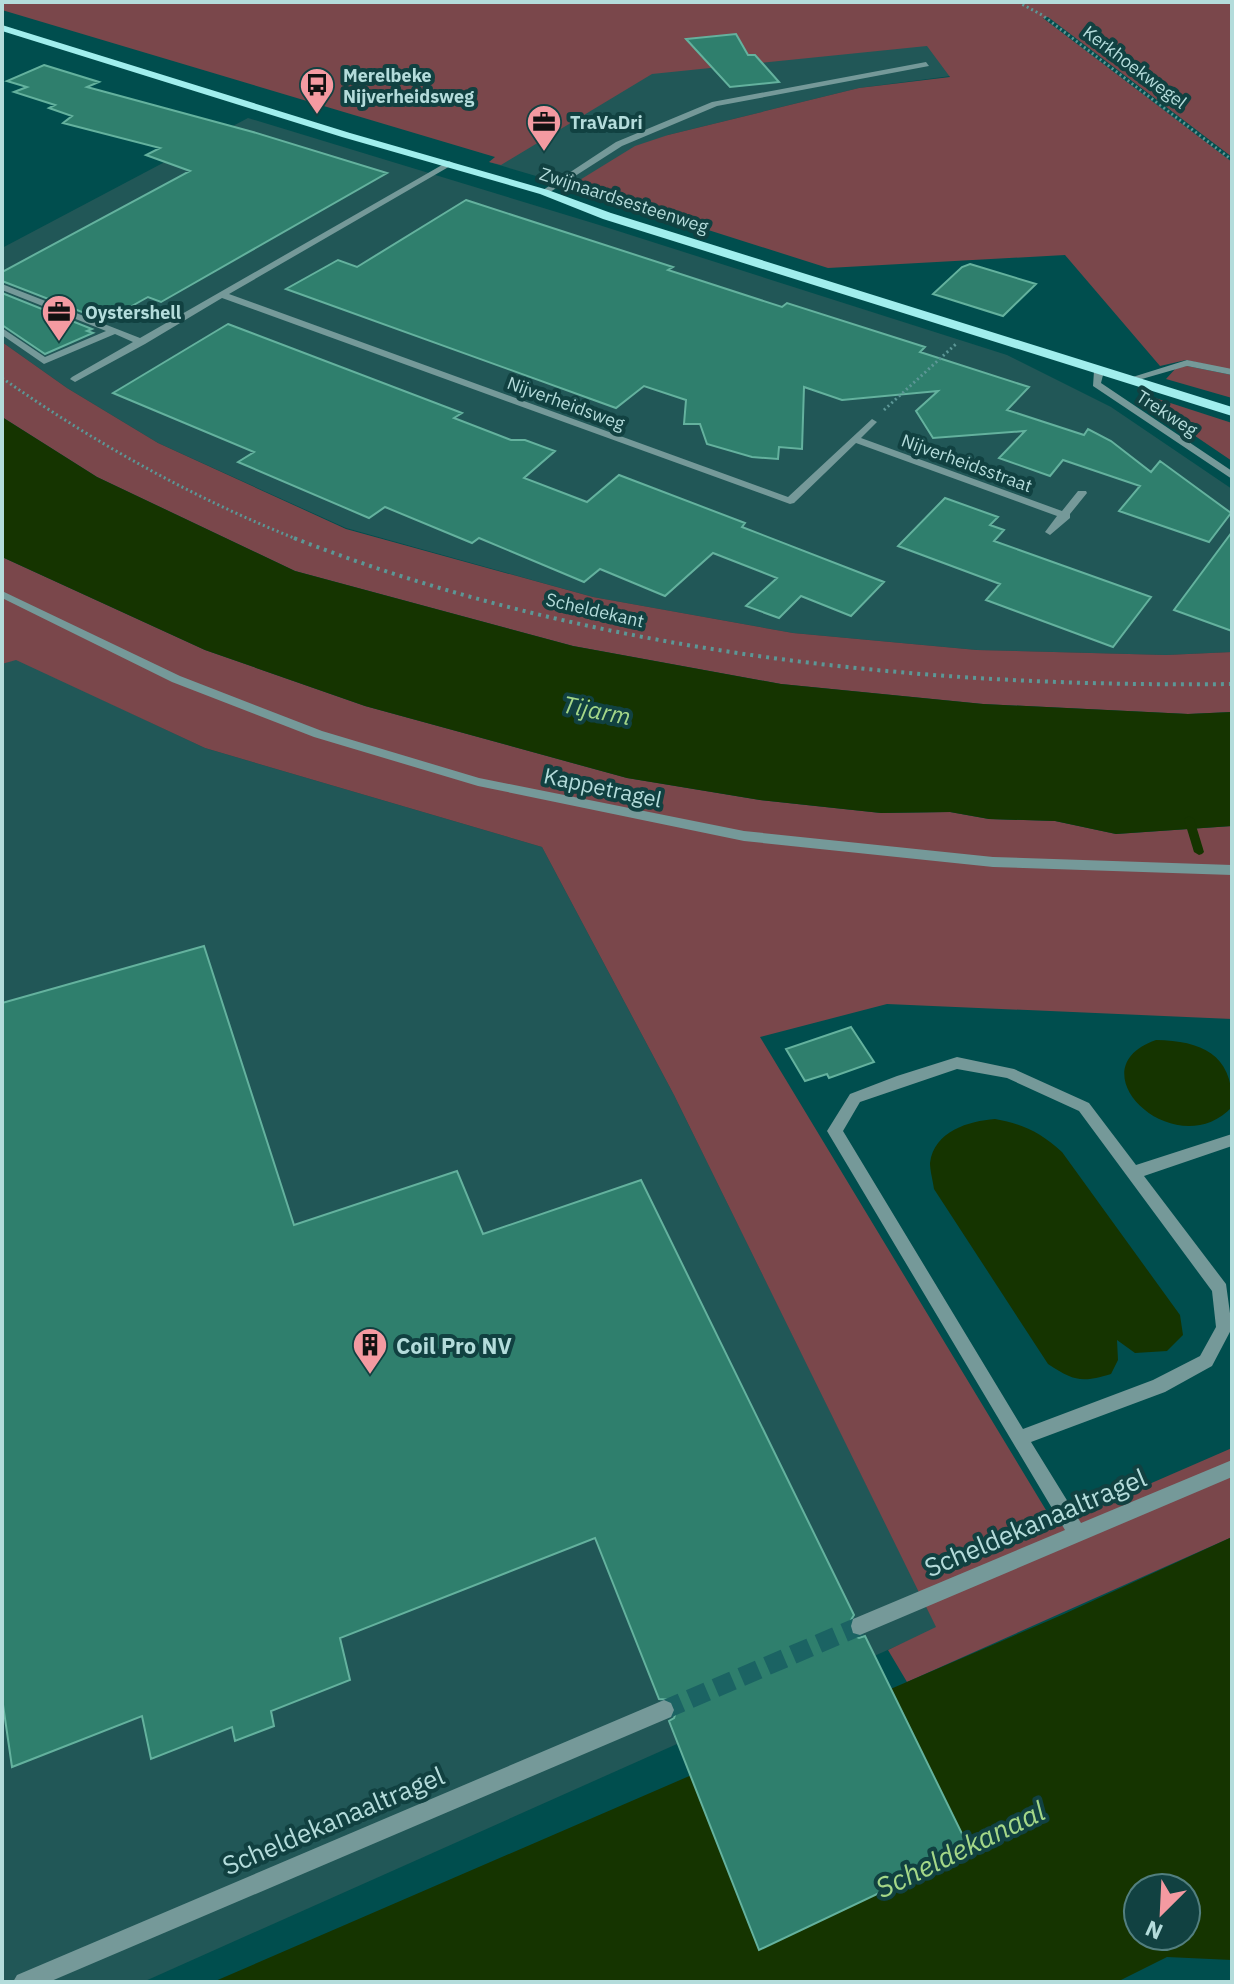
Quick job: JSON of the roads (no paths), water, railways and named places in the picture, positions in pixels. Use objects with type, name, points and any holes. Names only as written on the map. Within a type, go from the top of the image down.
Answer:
[{"type":"main road","name":"Zwijnaardsesteenweg","points":[[2,28],[346,135],[544,192],[607,216],[1232,412]]},
{"type":"street","points":[[544,192],[619,144],[715,104],[926,64]]},
{"type":"street","points":[[75,379],[449,163]]},
{"type":"street","points":[[2,287],[142,342]]},
{"type":"street","name":"Nijverheidsweg","points":[[223,295],[790,501],[872,422]]},
{"type":"street","points":[[2,331],[44,361],[115,331]]},
{"type":"street","points":[[1128,380],[1187,363],[1232,372]]},
{"type":"street","name":"Trekweg","points":[[1099,371],[1096,384],[1232,476]]},
{"type":"street","name":"Nijverheidsstraat","points":[[856,440],[1066,516]]},
{"type":"street","points":[[1050,532],[1082,493]]},
{"type":"street","name":"Kappetragel","points":[[2,594],[176,679],[318,734],[478,782],[744,836],[993,862],[1232,870]]},
{"type":"street","points":[[1020,1438],[1159,1386],[1206,1361],[1224,1328],[1220,1289],[1084,1107],[1009,1073],[957,1063],[855,1098],[835,1131],[1077,1534]]},
{"type":"street","points":[[1133,1173],[1232,1140]]},
{"type":"street","name":"Scheldekanaaltragel","points":[[860,1626],[1232,1468]]},
{"type":"street","name":"Scheldekanaaltragel","points":[[24,1982],[664,1710]]},
{"type":"water","name":"Tijarm","points":[[2,417],[97,477],[295,571],[573,646],[781,684],[983,704],[1188,714],[1232,712],[1232,826],[1116,834],[1055,821],[989,819],[950,812],[881,813],[760,800],[627,778],[365,706],[205,650],[2,557]]},
{"type":"water","points":[[1156,1040],[1188,1044],[1212,1054],[1228,1075],[1232,1107],[1209,1123],[1184,1126],[1161,1120],[1141,1107],[1128,1090],[1124,1071],[1133,1054]]},
{"type":"water","points":[[995,1119],[1031,1130],[1062,1152],[1180,1315],[1183,1335],[1167,1351],[1135,1353],[1117,1340],[1118,1360],[1111,1374],[1092,1379],[1071,1377],[1048,1364],[934,1189],[930,1163],[938,1143],[964,1125]]},
{"type":"water","name":"Scheldekanaal","points":[[1232,1537],[1232,1960],[1167,1957],[1117,1982],[213,1982],[1064,1614]]},
{"type":"waterway","points":[[1189,819],[1199,852]]},
{"type":"tunnel","points":[[664,1710],[860,1626]]},
{"type":"place","name":"Merelbeke Nijverheidsweg","points":[[317,116]]},
{"type":"place","name":"TraVaDri","points":[[544,153]]},
{"type":"place","name":"Oystershell","points":[[59,343]]},
{"type":"place","name":"Coil Pro NV","points":[[370,1376]]}]
